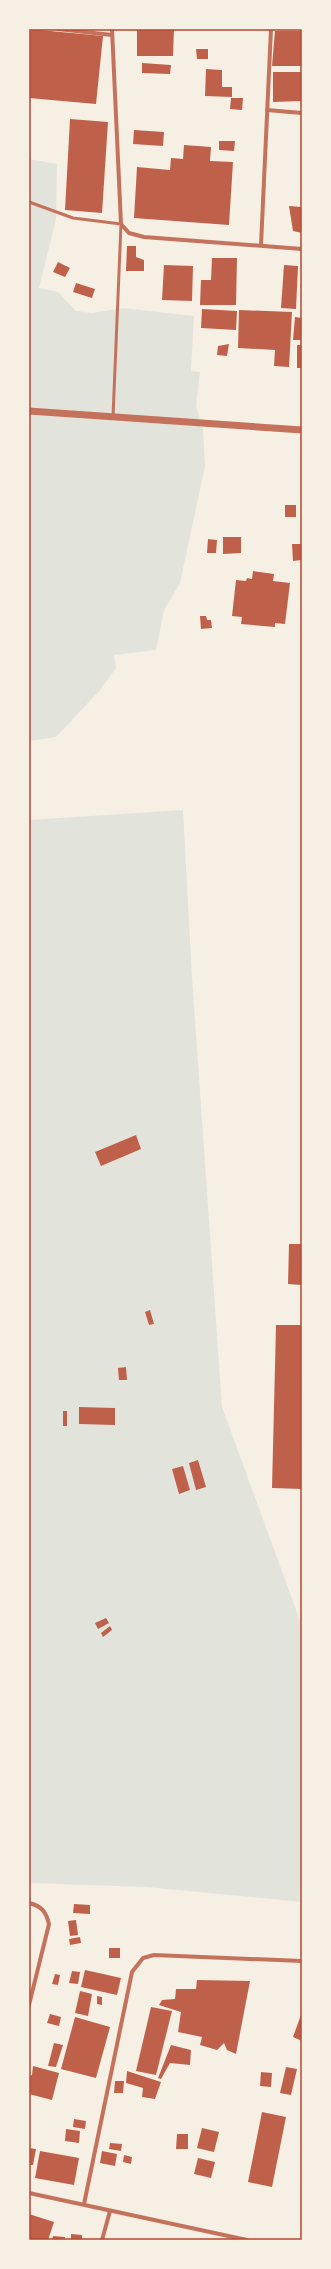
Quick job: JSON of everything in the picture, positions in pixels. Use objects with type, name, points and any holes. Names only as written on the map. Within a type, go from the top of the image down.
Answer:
[{"type":"street","points":[[58,29],[112,35]]},
{"type":"street","points":[[112,29],[121,224],[129,233],[144,237],[262,244],[302,248]]},
{"type":"street","points":[[262,244],[271,29]]},
{"type":"street","points":[[267,110],[302,113]]},
{"type":"street","points":[[29,411],[302,430]]},
{"type":"street","points":[[29,1903],[36,1904],[46,1911],[49,1924],[39,1973],[29,2005]]},
{"type":"street","points":[[84,2204],[132,1972],[143,1958],[154,1955],[180,1955],[302,1961]]},
{"type":"street","points":[[29,2193],[248,2240]]},
{"type":"street","points":[[102,2240],[110,2211]]},
{"type":"lane","points":[[29,202],[73,218],[121,224],[113,417]]},
{"type":"shaded area","points":[[29,159],[57,164],[56,219],[39,288],[58,292],[76,311],[92,313],[123,308],[194,316],[191,371],[200,372],[196,406],[203,429],[205,466],[180,583],[164,610],[156,650],[114,655],[116,668],[100,690],[56,737],[29,741]]},
{"type":"shaded area","points":[[183,810],[192,977],[222,1407],[302,1626],[302,1902],[147,1887],[29,1883],[29,820]]},
{"type":"building","points":[[29,29],[103,36],[96,104],[29,98]]},
{"type":"building","points":[[137,29],[174,29],[173,56],[137,56]]},
{"type":"building","points":[[275,31],[302,31],[302,66],[272,66]]},
{"type":"building","points":[[196,49],[208,49],[208,59],[197,59]]},
{"type":"building","points":[[142,63],[171,65],[170,74],[142,73]]},
{"type":"building","points":[[206,69],[222,70],[222,87],[232,87],[232,97],[205,96]]},
{"type":"building","points":[[273,72],[302,72],[302,101],[273,102]]},
{"type":"building","points":[[231,98],[243,98],[242,110],[230,109]]},
{"type":"building","points":[[70,119],[108,122],[102,213],[65,210]]},
{"type":"building","points":[[134,130],[164,132],[163,146],[133,144]]},
{"type":"building","points":[[219,141],[235,141],[234,151],[219,150]]},
{"type":"building","points":[[184,145],[211,147],[210,161],[233,162],[229,225],[134,218],[137,167],[170,170],[171,158],[183,159]]},
{"type":"building","points":[[289,206],[302,207],[302,233],[293,231]]},
{"type":"building","points":[[127,246],[136,246],[136,257],[144,260],[144,271],[126,271]]},
{"type":"building","points":[[212,258],[237,258],[236,305],[200,305],[201,280],[211,280]]},
{"type":"building","points":[[58,262],[70,268],[65,277],[53,272]]},
{"type":"building","points":[[164,265],[193,266],[192,301],[162,300]]},
{"type":"building","points":[[284,265],[298,266],[296,309],[281,308]]},
{"type":"building","points":[[76,283],[95,289],[92,298],[73,292]]},
{"type":"building","points":[[202,309],[237,311],[236,330],[201,328]]},
{"type":"building","points":[[239,310],[292,312],[289,367],[274,366],[275,350],[238,348]]},
{"type":"building","points":[[295,317],[302,318],[302,340],[293,340]]},
{"type":"building","points":[[229,344],[227,356],[217,355],[218,346]]},
{"type":"building","points":[[297,345],[302,345],[302,368],[297,368]]},
{"type":"building","points":[[285,505],[296,505],[296,517],[285,517]]},
{"type":"building","points":[[223,537],[241,537],[241,553],[223,554]]},
{"type":"building","points":[[208,539],[217,540],[216,553],[207,553]]},
{"type":"building","points":[[292,544],[302,544],[302,560],[293,561]]},
{"type":"building","points":[[253,571],[274,574],[273,581],[290,583],[285,624],[275,623],[275,627],[241,624],[242,617],[232,616],[236,580],[246,581],[247,578],[252,579]]},
{"type":"building","points":[[200,616],[206,616],[207,620],[211,620],[212,628],[201,629]]},
{"type":"building","points":[[136,1135],[141,1149],[101,1166],[95,1152]]},
{"type":"building","points":[[289,1244],[302,1244],[302,1285],[288,1284]]},
{"type":"building","points":[[150,1310],[154,1324],[149,1325],[145,1312]]},
{"type":"building","points":[[276,1325],[302,1325],[302,1489],[272,1488]]},
{"type":"building","points":[[126,1367],[127,1380],[119,1380],[118,1368]]},
{"type":"building","points":[[79,1407],[115,1408],[115,1425],[79,1424]]},
{"type":"building","points":[[63,1411],[67,1411],[67,1426],[63,1426]]},
{"type":"building","points":[[198,1460],[206,1487],[196,1490],[189,1463]]},
{"type":"building","points":[[183,1466],[190,1490],[179,1494],[172,1469]]},
{"type":"building","points":[[106,1618],[109,1623],[98,1629],[95,1623]]},
{"type":"building","points":[[110,1626],[112,1630],[103,1637],[101,1633]]},
{"type":"building","points":[[74,1904],[90,1905],[90,1914],[73,1913]]},
{"type":"building","points":[[76,1920],[78,1935],[70,1936],[68,1921]]},
{"type":"building","points":[[80,1937],[81,1943],[70,1945],[69,1939]]},
{"type":"building","points":[[109,1948],[120,1948],[120,1958],[109,1958]]},
{"type":"building","points":[[85,1970],[121,1978],[117,1995],[81,1987]]},
{"type":"building","points":[[72,1971],[80,1972],[78,1984],[69,1983]]},
{"type":"building","points":[[55,1974],[60,1975],[58,1985],[52,1984]]},
{"type":"building","points":[[197,1980],[250,1981],[236,2054],[227,2050],[224,2043],[217,2050],[200,2045],[202,2037],[178,2032],[181,2012],[159,2005],[162,2000],[175,1999],[176,1989],[196,1989]]},
{"type":"building","points":[[80,1991],[92,1994],[88,2016],[75,2013]]},
{"type":"building","points":[[97,1996],[102,1997],[102,2005],[97,2004]]},
{"type":"building","points":[[151,2007],[172,2011],[156,2075],[136,2071]]},
{"type":"building","points":[[302,2012],[302,2041],[293,2037]]},
{"type":"building","points":[[50,2014],[61,2017],[59,2026],[47,2023]]},
{"type":"building","points":[[75,2017],[110,2027],[96,2078],[61,2069]]},
{"type":"building","points":[[54,2043],[63,2045],[56,2067],[48,2066]]},
{"type":"building","points":[[171,2045],[191,2050],[190,2065],[170,2063],[161,2079],[158,2078]]},
{"type":"building","points":[[33,2066],[59,2073],[52,2100],[29,2094],[29,2076],[32,2075]]},
{"type":"building","points":[[286,2067],[297,2069],[291,2095],[280,2093]]},
{"type":"building","points":[[127,2071],[161,2082],[155,2099],[142,2097],[143,2088],[126,2083]]},
{"type":"building","points":[[261,2072],[272,2073],[271,2087],[260,2086]]},
{"type":"building","points":[[115,2081],[124,2081],[123,2093],[114,2093]]},
{"type":"building","points":[[262,2112],[286,2117],[272,2187],[248,2182]]},
{"type":"building","points":[[74,2119],[86,2121],[85,2129],[73,2127]]},
{"type":"building","points":[[202,2128],[219,2132],[214,2152],[197,2148]]},
{"type":"building","points":[[66,2129],[80,2131],[79,2143],[65,2141]]},
{"type":"building","points":[[177,2134],[188,2134],[188,2149],[176,2149]]},
{"type":"building","points":[[110,2143],[122,2144],[121,2151],[109,2149]]},
{"type":"building","points":[[29,2148],[36,2149],[33,2165],[29,2165]]},
{"type":"building","points":[[40,2151],[79,2158],[74,2185],[35,2178]]},
{"type":"building","points":[[102,2151],[117,2154],[115,2166],[100,2163]]},
{"type":"building","points":[[124,2155],[132,2157],[131,2164],[123,2162]]},
{"type":"building","points":[[198,2158],[215,2162],[211,2178],[194,2174]]},
{"type":"building","points":[[29,2214],[54,2222],[48,2240],[29,2240]]},
{"type":"building","points":[[71,2234],[82,2235],[82,2240],[71,2240]]},
{"type":"building","points":[[53,2236],[65,2237],[65,2240],[52,2240]]}]
